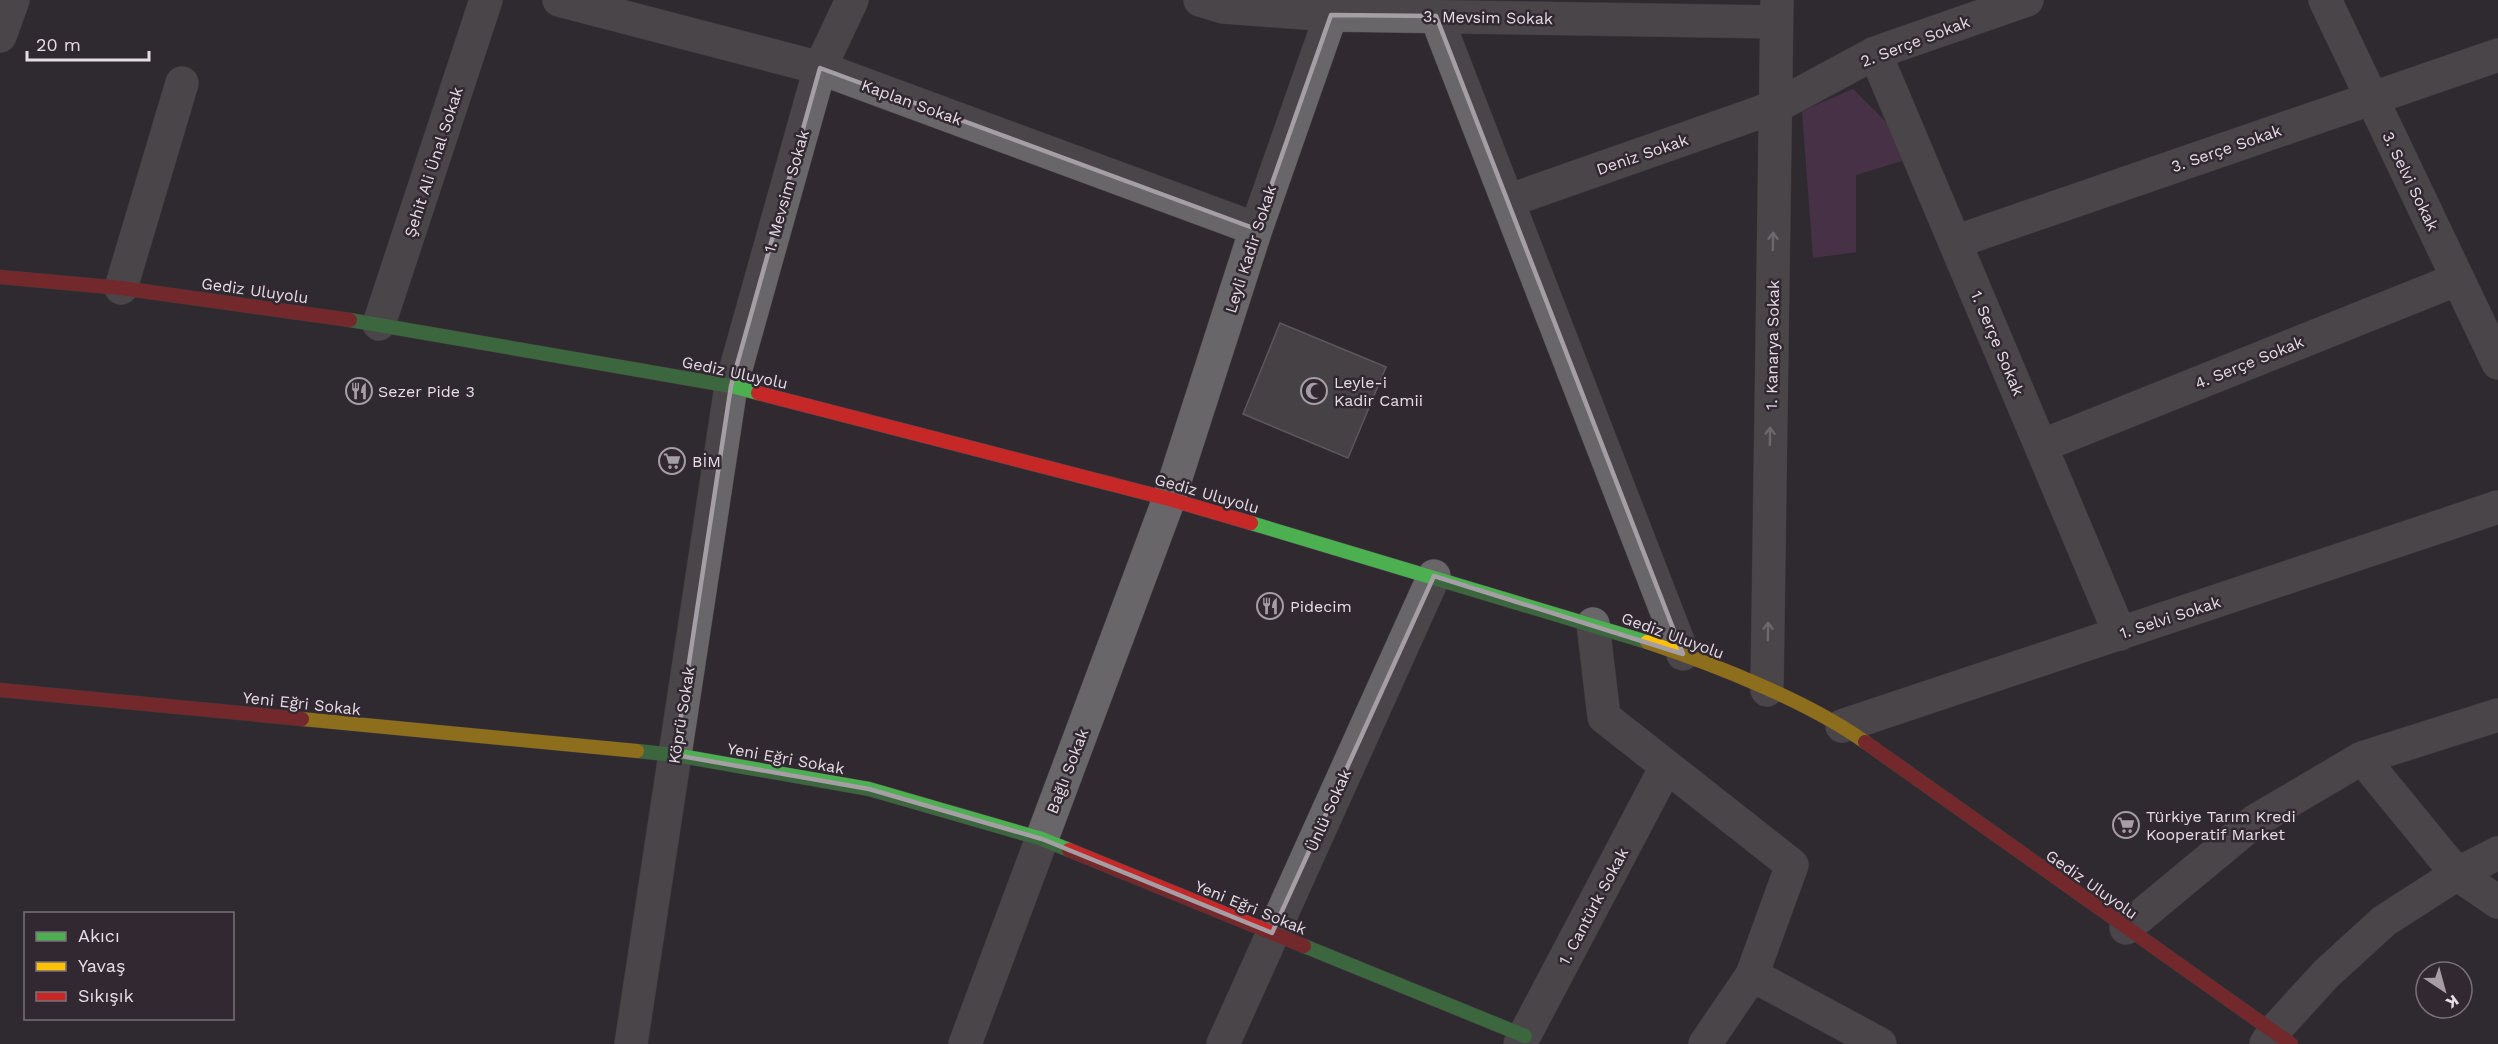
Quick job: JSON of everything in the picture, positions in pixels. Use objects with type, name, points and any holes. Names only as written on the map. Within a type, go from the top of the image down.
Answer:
[{"type":"street","points":[[0,36],[13,0]]},
{"type":"street","name":"Şehit Ali Ünal Sokak","points":[[379,324],[486,0]]},
{"type":"street","name":"Kaplan Sokak","points":[[559,0],[820,68],[1256,230]]},
{"type":"street","name":"1. Mevsim Sokak","points":[[731,386],[820,68],[852,0]]},
{"type":"street","name":"3. Mevsim Sokak","points":[[1200,0],[1223,7],[1330,7],[1449,11],[1777,11]]},
{"type":"street","name":"2. Serçe Sokak","points":[[1775,107],[1875,53],[2027,0]]},
{"type":"street","name":"3. Selvi Sokak","points":[[2325,0],[2458,279],[2494,344]]},
{"type":"street","name":"Leyli Kadir Sokak","points":[[1169,499],[1330,7]]},
{"type":"street","points":[[1449,11],[1508,201],[1683,654]]},
{"type":"street","name":"1. Kanarya Sokak","points":[[1767,690],[1777,11]]},
{"type":"street","name":"1. Serçe Sokak","points":[[1875,53],[2120,634]]},
{"type":"street","name":"3. Serçe Sokak","points":[[1955,242],[2498,55]]},
{"type":"street","points":[[121,288],[182,83]]},
{"type":"street","name":"Deniz Sokak","points":[[1508,201],[1775,107]]},
{"type":"street","name":"Gediz Uluyolu","points":[[0,277],[121,288],[379,324],[731,386],[1169,499],[1434,576],[1683,654],[1767,690],[1842,726],[2126,928],[2277,1040]]},
{"type":"street","name":"4. Serçe Sokak","points":[[2041,446],[2458,279]]},
{"type":"street","name":"Köprü Sokak","points":[[631,1044],[731,386]]},
{"type":"street","name":"Bağlı Sokak","points":[[965,1044],[1169,499]]},
{"type":"street","name":"1. Selvi Sokak","points":[[1842,726],[2498,507]]},
{"type":"street","name":"Ünlü Sokak","points":[[1222,1044],[1434,576]]},
{"type":"street","points":[[1593,624],[1604,717],[1792,865],[1752,975],[1705,1044]]},
{"type":"street","name":"Yeni Eğri Sokak","points":[[0,690],[675,755],[869,789],[1042,839],[1272,933],[1523,1040]]},
{"type":"street","points":[[2126,928],[2255,821],[2362,758],[2498,715]]},
{"type":"street","points":[[2362,758],[2457,873],[2498,902]]},
{"type":"street","name":"1. Cantürk Sokak","points":[[1523,1040],[1666,767]]},
{"type":"street","points":[[2277,1040],[2326,974],[2384,921],[2457,873],[2498,853]]},
{"type":"street","points":[[1752,975],[1880,1044]]},
{"type":"highlighted area","points":[[1331,15],[1436,16],[1683,654],[1434,576],[1272,933],[1042,839],[869,789],[675,755],[731,386],[820,68],[1256,229]]},
{"type":"shaded area","points":[[1853,89],[1885,121],[1908,159],[1856,175],[1856,252],[1813,258],[1802,111]]},
{"type":"building","name":"Leyle-i Kadir Camii","points":[[1280,323],[1386,367],[1348,458],[1243,414]]},
{"type":"traffic: fast","points":[[350,320],[731,386],[758,393]]},
{"type":"traffic: fast","points":[[1251,523],[1647,642]]},
{"type":"traffic: fast","points":[[637,751],[675,755],[869,789],[1042,839],[1069,850]]},
{"type":"traffic: fast","points":[[1304,946],[1525,1036]]},
{"type":"traffic: slow","points":[[1647,642],[1789,698],[1865,742]]},
{"type":"traffic: slow","points":[[302,719],[637,751]]},
{"type":"traffic: jam","points":[[0,277],[121,288],[350,320]]},
{"type":"traffic: jam","points":[[758,393],[1169,499],[1251,523]]},
{"type":"traffic: jam","points":[[0,690],[302,719]]},
{"type":"traffic: jam","points":[[1865,742],[2291,1044]]},
{"type":"traffic: jam","points":[[1069,850],[1304,946]]},
{"type":"place","name":"Sezer Pide 3","points":[[359,391]]},
{"type":"place","name":"Leyle-i Kadir Camii","points":[[1314,391]]},
{"type":"place","name":"BİM","points":[[672,461]]},
{"type":"place","name":"Pidecim","points":[[1270,606]]},
{"type":"place","name":"Türkiye Tarım Kredi Kooperatif Market","points":[[2126,825]]}]
